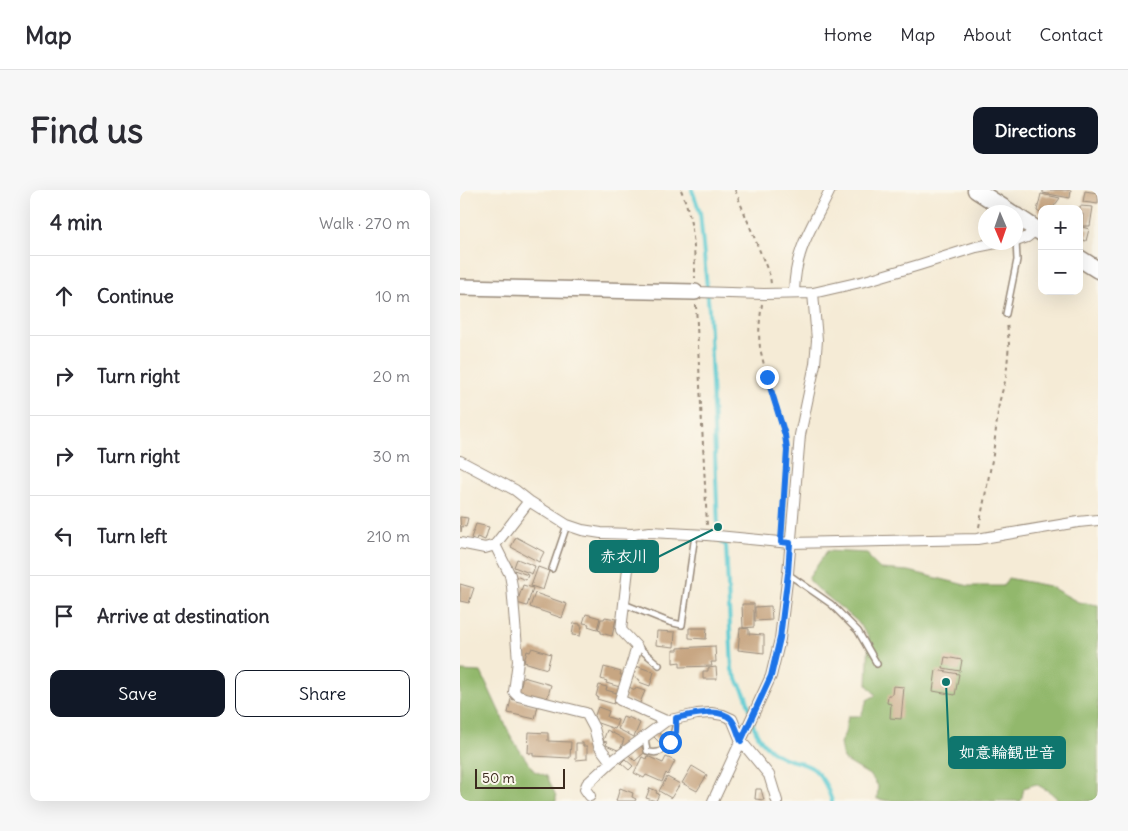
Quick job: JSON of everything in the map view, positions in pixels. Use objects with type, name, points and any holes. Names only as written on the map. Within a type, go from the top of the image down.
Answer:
[{"type":"main road","points":[[976,190],[999,205]]},
{"type":"main road","points":[[1023,221],[1038,231]]},
{"type":"street","points":[[794,293],[794,278],[799,253],[830,190]]},
{"type":"street","points":[[1023,238],[1038,232]]},
{"type":"street","points":[[460,287],[768,294],[813,292],[892,273],[978,247]]},
{"type":"street","points":[[713,801],[771,676],[780,638],[788,573],[800,435],[816,356],[817,340],[813,292]]},
{"type":"street","points":[[460,461],[516,490],[529,501],[567,525],[582,530],[632,534],[650,532],[696,534],[790,543],[977,539],[1098,520]]},
{"type":"street","points":[[460,543],[485,548],[495,545],[529,501]]},
{"type":"street","points":[[632,534],[621,630],[637,646],[620,700],[666,721]]},
{"type":"street","points":[[495,545],[510,574],[512,586],[518,661],[514,692],[518,696],[586,713],[594,728],[599,746],[611,762]]},
{"type":"street","points":[[590,796],[586,789],[587,784],[611,762],[645,736],[666,721],[704,713],[724,715],[732,719],[741,741],[769,775],[777,801]]},
{"type":"lane","points":[[1006,314],[1017,260],[1016,250]]},
{"type":"lane","points":[[552,570],[567,525]]},
{"type":"lane","points":[[624,604],[669,622],[682,624],[696,534]]},
{"type":"lane","points":[[788,573],[831,604],[858,631],[877,664]]},
{"type":"lane","points":[[637,646],[659,665]]},
{"type":"lane","points":[[645,736],[647,751],[653,754],[659,752],[670,742],[676,732],[676,718]]},
{"type":"path","points":[[682,190],[687,204],[694,240],[707,535]]},
{"type":"path","points":[[735,190],[770,276],[768,294],[761,314],[760,344],[767,377],[785,435],[787,450]]},
{"type":"path","points":[[977,539],[993,455],[999,403],[1006,378],[1009,344],[1006,314]]},
{"type":"green space","points":[[827,551],[867,553],[880,569],[909,571],[969,586],[1003,586],[1008,578],[1049,586],[1078,602],[1098,605],[1098,801],[1060,801],[1050,792],[1036,784],[1024,788],[1021,801],[891,801],[877,799],[878,786],[871,776],[843,759],[840,743],[845,733],[848,716],[861,716],[867,700],[876,695],[867,685],[869,637],[857,621],[808,579]]},
{"type":"green space","points":[[460,671],[481,672],[512,739],[534,771],[547,776],[556,796],[556,801],[460,801]]},
{"type":"building","points":[[1043,190],[1071,190],[1070,198],[1043,193]]},
{"type":"building","points":[[1085,191],[1098,193],[1098,204],[1083,202]]},
{"type":"building","points":[[1041,194],[1060,198],[1055,205],[1038,205]]},
{"type":"building","points":[[1083,206],[1093,207],[1090,226],[1083,226]]},
{"type":"building","points":[[1083,227],[1089,229],[1086,241],[1083,240]]},
{"type":"building","points":[[460,517],[468,518],[466,527],[462,526],[461,532]]},
{"type":"building","points":[[476,524],[489,527],[485,540],[477,537],[476,540],[471,538]]},
{"type":"building","points":[[516,537],[544,552],[539,562],[511,547]]},
{"type":"building","points":[[517,559],[535,566],[532,574],[514,567]]},
{"type":"building","points":[[538,567],[549,571],[543,590],[531,586]]},
{"type":"building","points":[[514,570],[528,575],[526,580],[513,575]]},
{"type":"building","points":[[460,584],[474,588],[469,603],[460,601]]},
{"type":"building","points":[[523,585],[533,588],[527,606],[517,603]]},
{"type":"building","points":[[535,593],[567,604],[562,618],[530,607]]},
{"type":"building","points":[[742,604],[754,604],[754,627],[743,628]]},
{"type":"building","points":[[771,606],[772,620],[755,621],[755,607]]},
{"type":"building","points":[[586,614],[600,618],[597,629],[583,623]]},
{"type":"building","points":[[605,617],[616,619],[612,636],[601,633],[598,630],[601,619]]},
{"type":"building","points":[[574,623],[582,626],[580,636],[572,635]]},
{"type":"building","points":[[689,628],[707,628],[706,639],[689,638]]},
{"type":"building","points":[[740,628],[749,629],[749,634],[764,635],[764,653],[738,650]]},
{"type":"building","points":[[657,631],[675,632],[674,647],[656,645]]},
{"type":"building","points":[[715,646],[716,662],[711,662],[712,666],[680,667],[680,662],[673,663],[673,650],[678,650],[678,648]]},
{"type":"building","points":[[532,648],[551,654],[547,669],[524,662],[527,651],[530,652]]},
{"type":"building","points":[[945,657],[962,660],[960,671],[943,668]]},
{"type":"building","points":[[636,666],[654,672],[650,686],[639,682],[640,680],[633,677]]},
{"type":"building","points":[[604,667],[621,672],[620,675],[623,675],[620,687],[606,683],[607,681],[601,679]]},
{"type":"building","points":[[716,667],[717,679],[703,679],[703,671]]},
{"type":"building","points":[[936,670],[959,674],[955,695],[933,691]]},
{"type":"building","points":[[523,677],[551,685],[547,699],[519,691]]},
{"type":"building","points":[[599,685],[607,687],[606,690],[617,693],[614,704],[597,699]]},
{"type":"building","points":[[893,686],[904,687],[901,719],[890,718],[891,704],[887,703],[888,695],[892,695]]},
{"type":"building","points":[[629,687],[645,691],[639,705],[625,698]]},
{"type":"building","points":[[511,699],[538,706],[535,719],[508,713]]},
{"type":"building","points":[[598,707],[609,711],[607,717],[618,720],[615,729],[595,722],[596,719],[594,718]]},
{"type":"building","points":[[623,717],[628,719],[628,717],[640,723],[634,737],[618,729]]},
{"type":"building","points":[[607,730],[624,739],[620,751],[606,745],[607,742],[603,741]]},
{"type":"building","points":[[529,732],[548,733],[548,741],[571,742],[570,758],[533,756],[533,753],[528,753]]},
{"type":"building","points":[[658,732],[666,739],[661,744],[653,736]]},
{"type":"building","points":[[576,743],[583,743],[583,746],[587,746],[587,759],[576,760]]},
{"type":"building","points":[[640,744],[645,752],[635,761],[629,755]]},
{"type":"building","points":[[647,756],[663,763],[666,757],[675,761],[662,782],[646,775],[644,778],[634,773],[642,757],[646,759]]},
{"type":"building","points":[[625,759],[633,766],[629,770],[621,763]]},
{"type":"building","points":[[692,766],[707,775],[697,791],[682,783]]},
{"type":"building","points":[[667,777],[680,784],[671,798],[659,791]]},
{"type":"building","points":[[620,788],[633,793],[632,797],[636,799],[635,801],[616,801]]},
{"type":"building","points":[[650,788],[659,794],[656,801],[646,798]]},
{"type":"building","points":[[756,789],[761,789],[764,800],[755,799]]},
{"type":"waterway","points":[[692,190],[700,212],[709,310],[718,527],[722,543],[726,545],[732,670],[746,696],[751,714]]},
{"type":"waterway","points":[[752,721],[761,741],[776,754],[807,765],[816,771],[825,783],[832,801]]},
{"type":"place","name":"赤衣川","points":[[718,527]]},
{"type":"place","name":"如意輪観世音","points":[[946,682]]},
{"type":"route","points":[[670,742],[676,732],[676,718],[710,713],[724,715],[732,719],[741,741],[771,676],[780,638],[790,543],[781,542],[787,450],[785,435],[767,377]]}]
